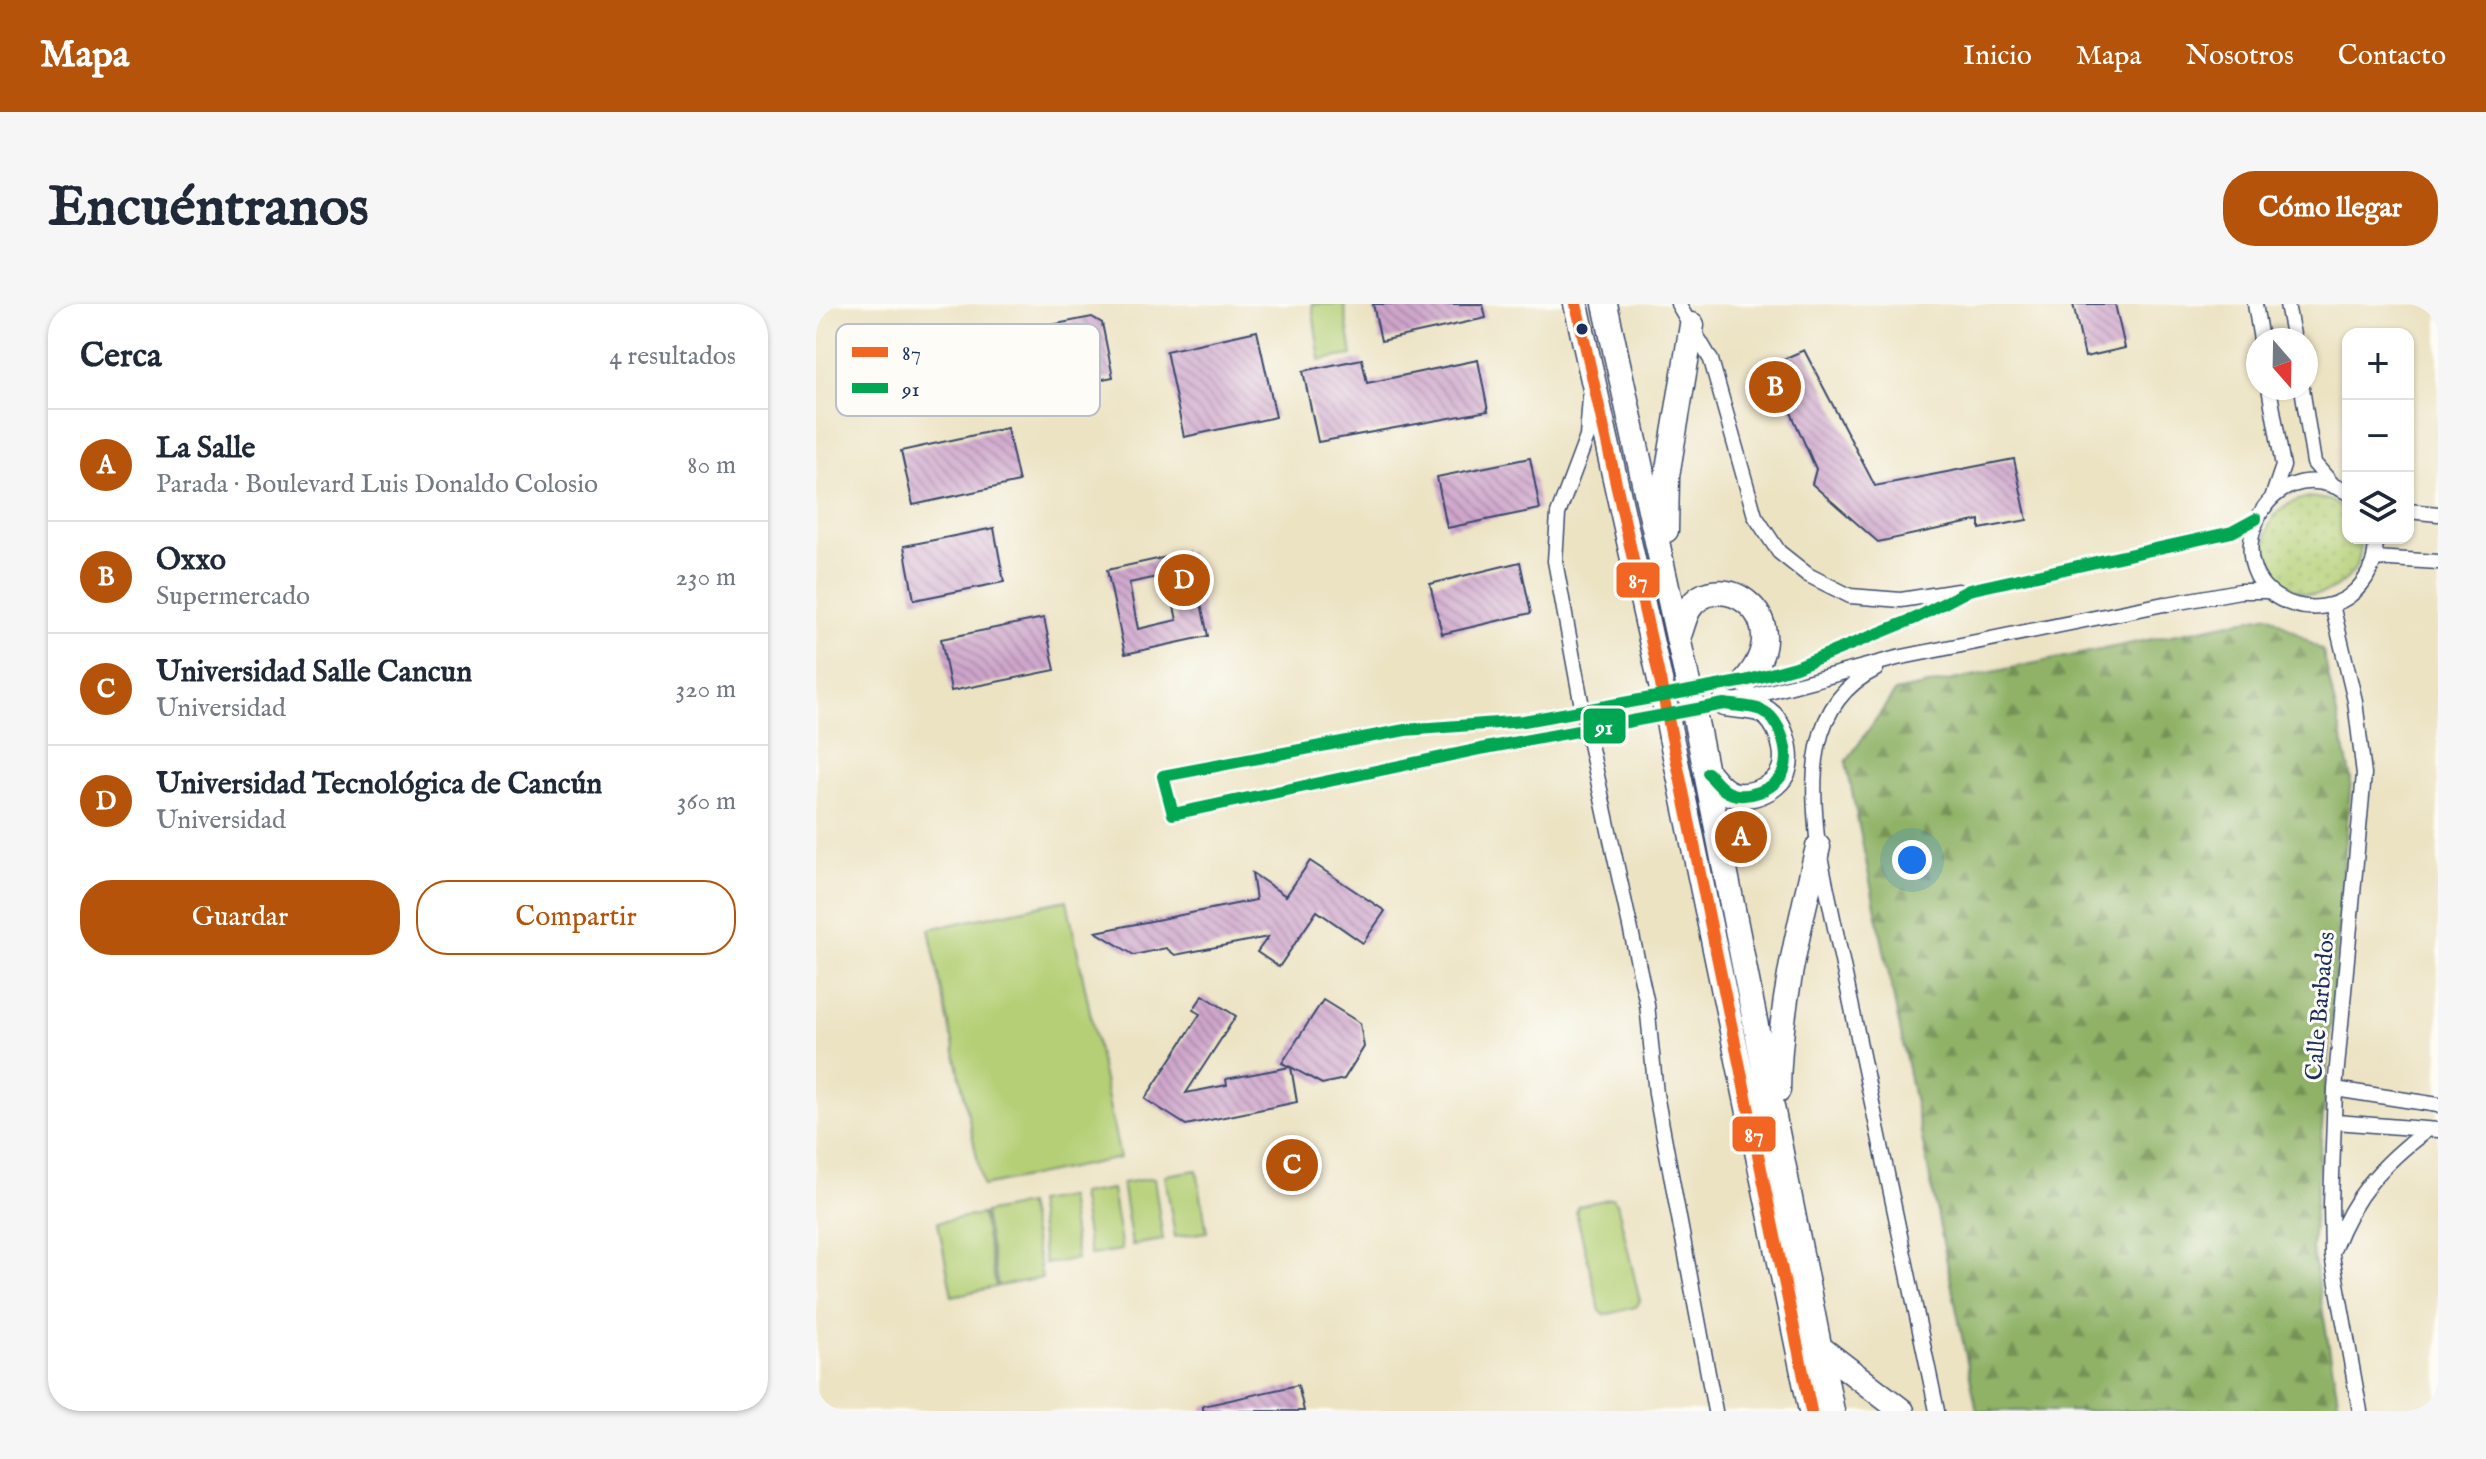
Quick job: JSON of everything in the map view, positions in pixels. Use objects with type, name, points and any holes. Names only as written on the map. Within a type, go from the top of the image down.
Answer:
[{"type":"main road","points":[[1576,304],[1660,680],[1811,1411]]},
{"type":"main road","points":[[1605,304],[1708,773],[1777,1145],[1832,1411]]},
{"type":"main road","points":[[1667,585],[1666,494],[1692,325]]},
{"type":"main road","points":[[1678,638],[1690,606],[1706,596],[1727,592],[1750,602],[1763,624],[1766,645],[1760,664],[1745,681]]},
{"type":"main road","points":[[1708,773],[1727,792],[1746,796],[1768,788],[1783,772],[1785,751],[1778,728],[1763,711],[1724,704]]},
{"type":"main road","points":[[1777,1145],[1779,1052],[1794,952],[1818,847]]},
{"type":"main road","points":[[1819,1347],[1902,1411]]},
{"type":"street","points":[[1678,304],[1711,360],[1755,516],[1779,552],[1808,575],[1850,596],[1901,600],[1969,590],[2232,532],[2256,519],[2272,498],[2283,466],[2271,400]]},
{"type":"street","points":[[2255,304],[2259,328]]},
{"type":"street","points":[[2287,304],[2292,328]]},
{"type":"street","points":[[1591,372],[1587,437],[1558,514],[1555,561],[1583,712],[1647,1004],[1656,1094],[1715,1411]]},
{"type":"street","points":[[2304,400],[2314,463],[2333,485],[2342,490]]},
{"type":"street","points":[[2272,498],[2307,482],[2333,485]]},
{"type":"street","points":[[2414,512],[2438,514]]},
{"type":"street","points":[[2256,519],[2251,557],[2261,581],[2270,591],[2305,607],[2332,605],[2364,582],[2375,558],[2375,544]]},
{"type":"street","points":[[2375,558],[2438,562]]},
{"type":"street","points":[[1969,590],[1903,624],[1796,667],[1745,681],[1583,712],[1476,726],[1405,730],[1163,776],[1173,814],[1588,728],[1724,704],[1897,658],[2166,604],[2240,591],[2270,591]]},
{"type":"street","name":"Calle Barbados","points":[[2332,605],[2355,701],[2364,774],[2335,1089],[2332,1256],[2360,1411]]},
{"type":"street","points":[[1897,658],[1867,673],[1842,694],[1825,719],[1814,753],[1812,790],[1818,847],[1937,1411]]},
{"type":"street","points":[[2335,1089],[2438,1105]]},
{"type":"street","points":[[2336,1122],[2432,1130]]},
{"type":"street","points":[[2332,1256],[2346,1216],[2363,1188],[2390,1158],[2432,1130]]},
{"type":"green space","points":[[1312,304],[1344,304],[1352,355],[1320,360]]},
{"type":"green space","points":[[2309,497],[2329,500],[2342,508],[2342,544],[2360,544],[2355,568],[2343,582],[2321,593],[2301,592],[2283,582],[2271,565],[2266,545],[2269,525],[2283,508]]},
{"type":"green space","points":[[2269,615],[2323,651],[2351,779],[2312,1248],[2340,1411],[1977,1411],[1846,762],[1895,692]]},
{"type":"green space","points":[[1067,900],[1120,1158],[983,1186],[929,929]]},
{"type":"green space","points":[[1197,1170],[1207,1232],[1175,1237],[1165,1175]]},
{"type":"green space","points":[[1154,1178],[1163,1240],[1132,1245],[1122,1183]]},
{"type":"green space","points":[[1112,1189],[1122,1250],[1090,1255],[1080,1194]]},
{"type":"green space","points":[[1068,1197],[1077,1259],[1045,1264],[1036,1202]]},
{"type":"green space","points":[[1612,1198],[1617,1203],[1640,1301],[1636,1307],[1605,1315],[1600,1311],[1576,1212],[1578,1206]]},
{"type":"green space","points":[[1027,1204],[1042,1278],[998,1286],[984,1213]]},
{"type":"green space","points":[[982,1214],[996,1287],[952,1296],[938,1222]]},
{"type":"building","points":[[1373,304],[1483,304],[1486,318],[1381,341]]},
{"type":"building","points":[[2073,304],[2115,304],[2125,348],[2085,357]]},
{"type":"building","points":[[1092,317],[1102,323],[1113,377],[1100,380],[1100,324],[1056,324]]},
{"type":"building","points":[[1257,331],[1276,417],[1184,437],[1166,351]]},
{"type":"building","points":[[1804,350],[1875,486],[2014,459],[2027,520],[1980,529],[1980,520],[1878,542],[1812,484],[1816,469],[1770,365]]},
{"type":"building","points":[[1362,359],[1367,383],[1478,360],[1488,411],[1318,442],[1303,371]]},
{"type":"building","points":[[1007,428],[1019,482],[913,505],[901,451]]},
{"type":"building","points":[[1530,458],[1540,509],[1447,528],[1437,477]]},
{"type":"building","points":[[994,528],[1004,582],[914,600],[904,546]]},
{"type":"building","points":[[1190,552],[1208,636],[1125,654],[1107,570]],"holes":[[[1167,575],[1177,620],[1138,629],[1129,583]]]},
{"type":"building","points":[[1520,562],[1531,613],[1442,634],[1430,584]]},
{"type":"building","points":[[1044,618],[1055,670],[951,691],[941,639]]},
{"type":"building","points":[[1310,861],[1385,911],[1363,943],[1317,911],[1279,967],[1257,952],[1268,937],[1175,955],[1166,948],[1134,955],[1096,932],[1256,900],[1252,873],[1286,896]]},
{"type":"building","points":[[1203,995],[1236,1016],[1186,1093],[1227,1085],[1226,1079],[1290,1067],[1282,1063],[1323,1000],[1360,1023],[1364,1047],[1344,1079],[1322,1084],[1291,1067],[1297,1102],[1186,1125],[1145,1099],[1200,1014],[1193,1010]]},
{"type":"building","points":[[1298,1385],[1304,1411],[1203,1411],[1203,1406]]},
{"type":"transit line","name":"87","points":[[1576,304],[1660,680],[1811,1411]]},
{"type":"transit line","name":"91","points":[[1708,773],[1733,794],[1759,792],[1774,783],[1784,770],[1786,754],[1782,736],[1768,714],[1757,709],[1724,704],[1480,749],[1173,814],[1163,776],[1405,730],[1524,721],[1745,681],[1796,667],[1916,618],[1969,590],[2232,532],[2256,519]]},
{"type":"place","name":"Oxxo","points":[[1775,387]]},
{"type":"place","name":"Universidad Tecnológica de Cancún","points":[[1184,580]]},
{"type":"place","name":"La Salle","points":[[1741,837]]},
{"type":"place","name":"Universidad Salle Cancun","points":[[1292,1165]]}]
